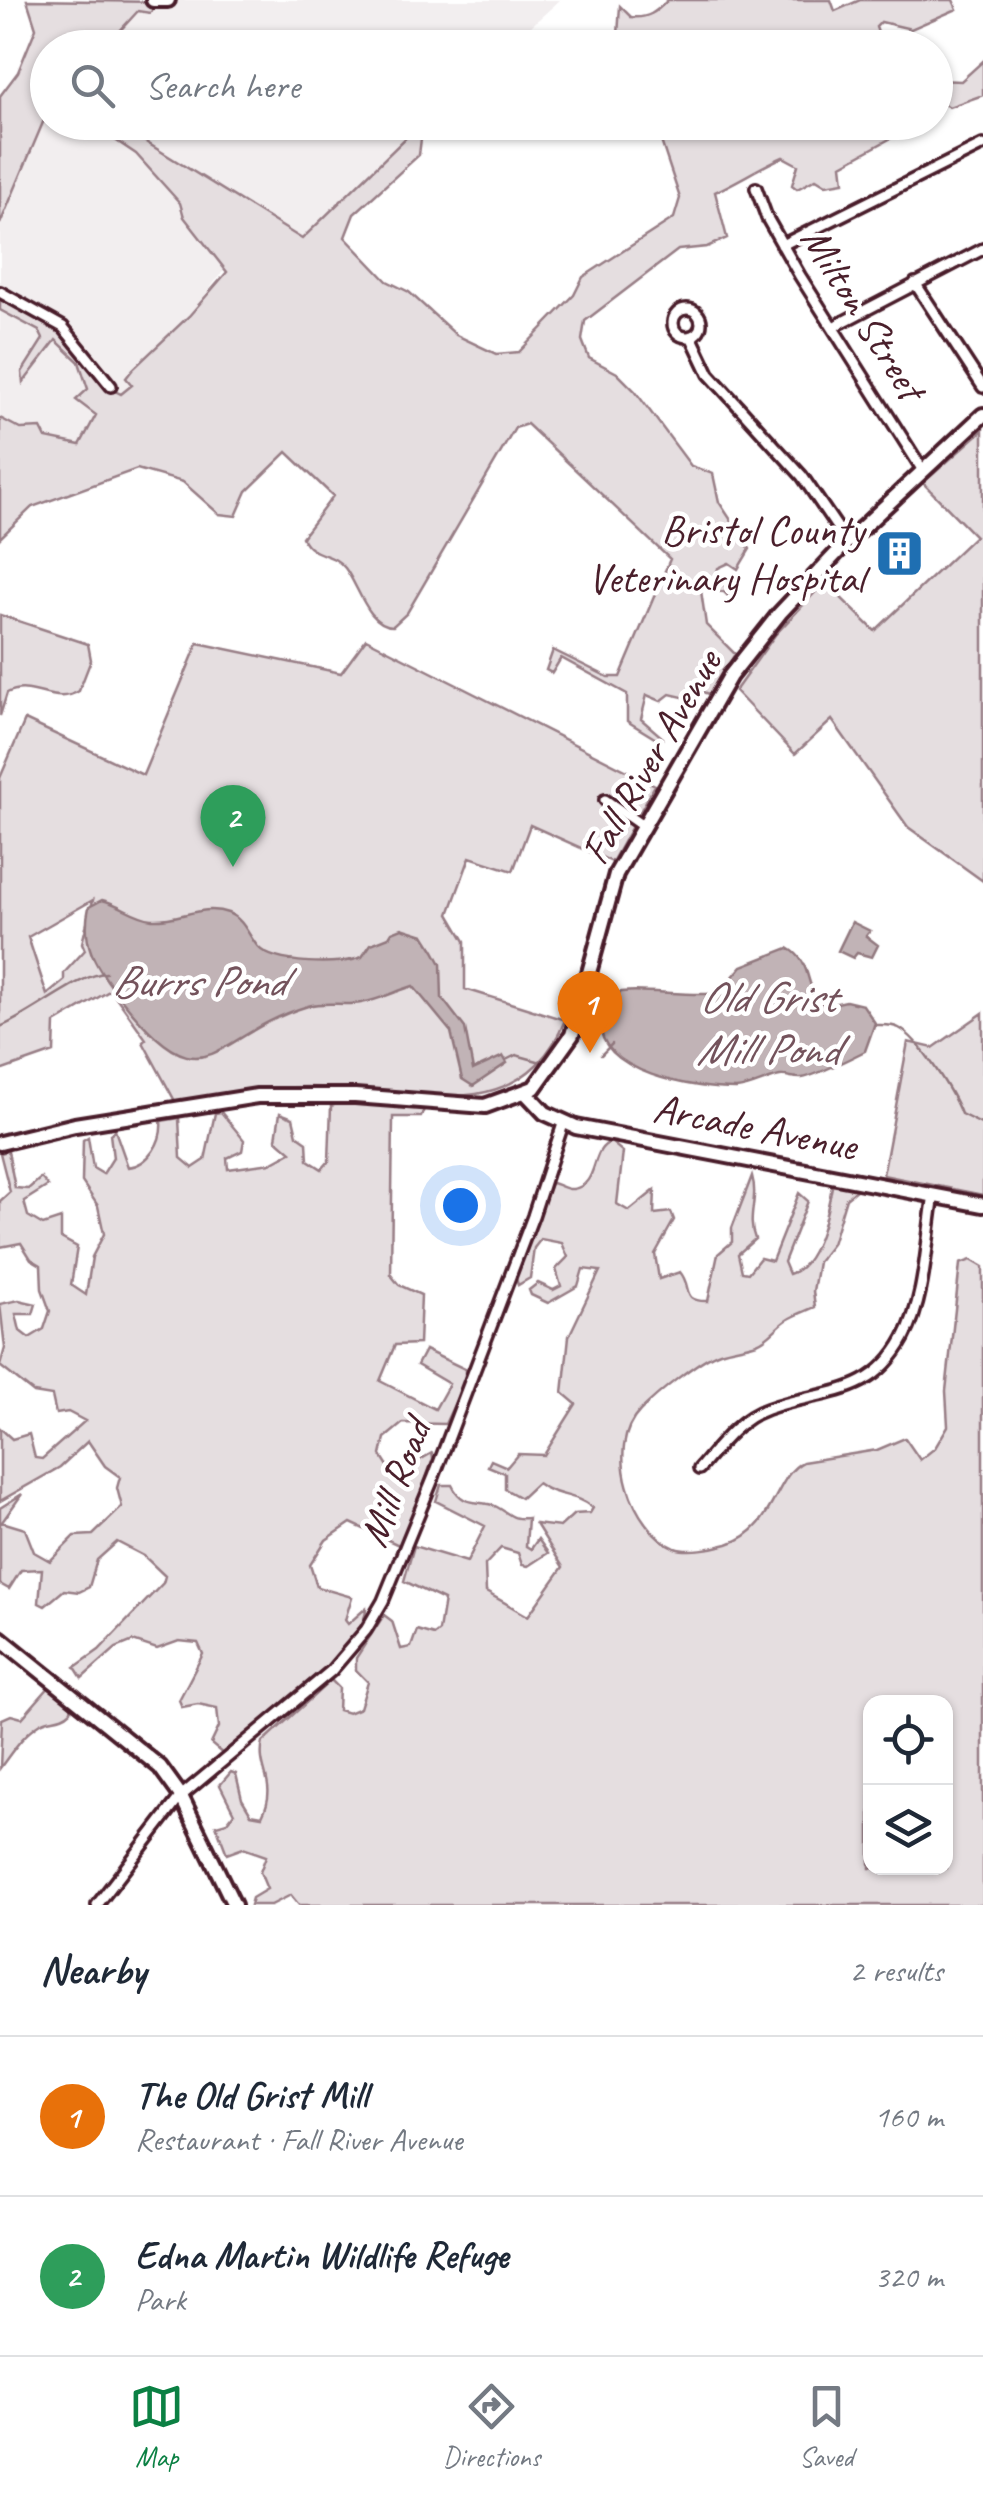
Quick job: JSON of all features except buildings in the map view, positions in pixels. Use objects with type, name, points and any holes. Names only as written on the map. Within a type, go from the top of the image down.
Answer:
[{"type":"main road","points":[[153,0],[168,0]]},
{"type":"main road","name":"Fall River Avenue","points":[[526,1093],[559,1059],[572,1035],[616,874],[730,676],[780,613],[847,542],[983,415]]},
{"type":"main road","points":[[0,1143],[75,1125],[257,1096],[355,1096],[472,1106],[526,1093]]},
{"type":"main road","name":"Arcade Avenue","points":[[526,1093],[563,1124],[983,1206]]},
{"type":"main road","points":[[0,1638],[133,1742],[182,1796],[234,1905]]},
{"type":"street","points":[[782,245],[983,145]]},
{"type":"street","name":"Milton Street","points":[[756,188],[782,245],[922,469]]},
{"type":"street","points":[[833,327],[983,249]]},
{"type":"street","points":[[916,284],[983,387]]},
{"type":"street","points":[[0,292],[62,328],[111,386]]},
{"type":"street","points":[[691,336],[709,374],[802,476],[847,542]]},
{"type":"street","points":[[605,800],[641,825]]},
{"type":"street","name":"Mill Road","points":[[97,1905],[182,1796],[332,1672],[366,1630],[383,1601],[533,1216],[563,1124]]},
{"type":"street","points":[[699,1469],[738,1425],[766,1409],[858,1386],[886,1363],[905,1336],[918,1294],[934,1195]]},
{"type":"shaded area","points":[[27,0],[161,2],[150,13],[138,11],[121,30],[36,28]]},
{"type":"shaded area","points":[[159,0],[560,0],[527,30],[122,30],[138,11]]},
{"type":"shaded area","points":[[668,0],[831,0],[835,11],[860,0],[953,0],[957,9],[911,29],[881,22],[877,30],[618,30],[620,6],[631,17],[656,11]]},
{"type":"shaded area","points":[[30,43],[30,140],[36,140],[0,224],[0,96],[18,72]]},
{"type":"shaded area","points":[[983,61],[983,95],[953,106],[953,81],[961,81]]},
{"type":"shaded area","points":[[36,140],[115,140],[136,154],[180,203],[180,211],[226,267],[189,316],[133,369],[126,378],[133,385],[116,394],[60,332],[0,299],[0,224]]},
{"type":"shaded area","points":[[115,140],[142,140],[302,239],[404,140],[421,140],[419,155],[354,214],[345,237],[387,281],[409,292],[456,335],[496,354],[519,352],[574,295],[583,277],[674,218],[680,198],[661,140],[888,140],[842,165],[844,182],[826,185],[816,179],[797,189],[792,185],[798,165],[783,157],[715,192],[727,238],[707,247],[678,250],[585,321],[582,340],[589,358],[617,373],[635,391],[691,466],[713,474],[719,502],[750,549],[738,569],[729,563],[718,568],[717,574],[736,604],[724,592],[713,591],[707,578],[700,584],[706,625],[735,654],[711,695],[700,691],[691,699],[670,694],[661,701],[647,695],[641,719],[663,738],[661,742],[627,721],[627,694],[561,658],[552,673],[546,670],[553,650],[608,677],[620,677],[670,559],[527,424],[515,428],[407,613],[393,626],[370,612],[340,563],[306,544],[302,537],[333,496],[287,452],[247,491],[236,516],[219,514],[183,482],[137,469],[32,507],[0,538],[0,418],[21,429],[41,428],[46,438],[80,445],[96,415],[76,400],[88,389],[79,362],[56,340],[23,383],[22,372],[43,339],[39,331],[0,310],[0,299],[60,332],[111,389],[121,394],[132,385],[126,378],[133,369],[189,316],[227,272],[184,217],[180,203],[136,154]]},
{"type":"shaded area","points":[[142,140],[404,140],[302,240]]},
{"type":"shaded area","points":[[0,310],[39,331],[43,339],[22,372],[26,381],[56,340],[84,371],[88,389],[79,403],[96,415],[80,445],[46,438],[0,418]]},
{"type":"shaded area","points":[[983,430],[983,881],[908,827],[832,720],[795,754],[735,691],[775,635],[825,582],[875,631],[975,536],[923,483]]},
{"type":"shaded area","points":[[0,615],[88,644],[91,660],[79,691],[61,696],[16,690],[7,693],[0,716]]},
{"type":"shaded area","points":[[366,639],[655,785],[612,862],[530,825],[513,871],[470,857],[449,914],[465,941],[465,989],[565,1020],[545,1056],[519,1079],[488,1091],[454,1096],[306,1087],[175,1101],[143,1042],[146,1039],[111,990],[55,1023],[54,1052],[0,1071],[0,778],[25,720],[143,775],[198,643],[341,673]],"holes":[[[93,900],[82,943],[85,950],[64,973],[64,981],[47,995],[28,937]]]},
{"type":"shaded area","points":[[983,1013],[983,1195],[883,1175],[908,1042],[933,1048]]},
{"type":"shaded area","points":[[331,1106],[425,1107],[421,1117],[393,1117],[391,1275],[399,1285],[421,1295],[419,1344],[395,1345],[380,1381],[435,1409],[449,1384],[417,1365],[425,1350],[465,1369],[465,1381],[445,1424],[403,1423],[385,1438],[381,1455],[388,1466],[404,1469],[432,1453],[433,1459],[401,1546],[351,1523],[326,1540],[310,1565],[317,1587],[352,1597],[345,1620],[348,1624],[366,1608],[362,1624],[349,1643],[307,1685],[224,1755],[211,1744],[219,1727],[217,1708],[198,1704],[182,1707],[179,1700],[203,1654],[198,1643],[179,1641],[157,1649],[133,1641],[116,1648],[82,1678],[75,1667],[99,1650],[163,1583],[165,1576],[144,1556],[117,1542],[97,1560],[89,1587],[79,1592],[64,1590],[45,1606],[39,1603],[42,1569],[21,1570],[9,1589],[0,1584],[0,1508],[22,1494],[2,1522],[25,1529],[34,1552],[50,1561],[75,1536],[93,1535],[122,1507],[117,1488],[120,1477],[105,1466],[88,1441],[60,1467],[0,1501],[0,1428],[12,1439],[29,1434],[35,1458],[42,1459],[85,1421],[68,1412],[56,1414],[52,1396],[34,1393],[0,1366],[5,1348],[0,1304],[19,1300],[36,1304],[33,1314],[16,1314],[20,1331],[29,1338],[44,1329],[50,1311],[42,1289],[41,1265],[31,1259],[21,1243],[0,1247],[0,1201],[10,1192],[0,1153],[8,1151],[15,1188],[28,1189],[41,1178],[48,1186],[24,1201],[28,1216],[43,1225],[61,1219],[61,1238],[77,1247],[71,1285],[86,1295],[92,1257],[104,1234],[98,1206],[82,1182],[83,1140],[88,1137],[93,1168],[103,1174],[113,1158],[110,1134],[115,1130],[128,1167],[142,1162],[153,1151],[161,1121],[179,1118],[181,1158],[193,1168],[205,1160],[215,1113],[221,1112],[244,1140],[242,1151],[227,1158],[228,1169],[271,1163],[291,1152],[276,1139],[280,1113],[293,1118],[297,1135],[307,1142],[308,1160],[322,1169],[329,1161]]},
{"type":"shaded area","points":[[611,1142],[623,1152],[617,1204],[629,1211],[655,1190],[654,1214],[671,1212],[674,1220],[655,1254],[659,1279],[680,1272],[690,1296],[699,1301],[708,1301],[718,1254],[732,1242],[732,1228],[752,1176],[755,1239],[738,1254],[742,1272],[748,1273],[760,1258],[772,1261],[799,1193],[808,1201],[784,1262],[789,1274],[799,1269],[814,1248],[833,1181],[862,1185],[846,1198],[832,1244],[818,1262],[813,1291],[815,1307],[787,1320],[762,1341],[720,1352],[701,1362],[647,1404],[629,1427],[624,1466],[635,1506],[659,1538],[675,1548],[709,1548],[744,1537],[765,1515],[793,1469],[803,1462],[877,1450],[905,1438],[920,1460],[935,1448],[948,1426],[946,1391],[960,1264],[971,1260],[983,1267],[983,1905],[299,1905],[291,1895],[271,1905],[250,1905],[252,1898],[267,1889],[260,1872],[266,1856],[243,1848],[227,1854],[216,1825],[227,1822],[234,1813],[220,1785],[231,1772],[236,1774],[242,1799],[251,1814],[262,1816],[268,1794],[263,1742],[331,1680],[339,1688],[338,1710],[348,1713],[360,1708],[368,1682],[356,1670],[356,1658],[384,1615],[392,1621],[401,1649],[411,1647],[417,1630],[434,1635],[439,1631],[444,1600],[404,1581],[414,1546],[467,1562],[485,1526],[436,1501],[441,1485],[452,1485],[467,1501],[491,1504],[515,1517],[528,1518],[526,1546],[531,1549],[538,1539],[548,1553],[528,1566],[522,1565],[518,1553],[501,1548],[485,1565],[486,1592],[528,1616],[563,1567],[536,1524],[560,1527],[574,1514],[590,1513],[593,1508],[537,1483],[521,1498],[505,1489],[505,1473],[488,1466],[491,1460],[507,1467],[518,1454],[544,1455],[576,1404],[563,1393],[569,1336],[600,1271],[583,1269],[578,1286],[548,1303],[531,1295],[529,1290],[538,1283],[553,1290],[561,1286],[556,1269],[568,1257],[562,1243],[541,1239],[534,1248],[530,1278],[518,1285],[515,1275],[551,1183],[570,1189],[581,1186],[600,1152]]},
{"type":"shaded area","points":[[51,1685],[72,1704],[71,1711],[35,1727],[0,1768],[2,1719],[11,1715],[22,1718]]},
{"type":"water","name":"Burrs Pond","points":[[102,900],[152,919],[209,910],[228,913],[242,923],[266,953],[293,960],[352,960],[362,957],[371,944],[402,928],[424,935],[441,964],[442,998],[465,1028],[473,1070],[503,1056],[507,1063],[473,1086],[462,1079],[451,1032],[413,986],[361,1003],[308,1006],[274,1019],[227,1047],[190,1057],[170,1048],[146,1027],[95,962],[88,942],[87,920],[89,907]]},
{"type":"water","points":[[852,922],[870,931],[866,936],[878,945],[872,957],[857,953],[853,958],[838,951]]},
{"type":"water","name":"Old Grist Mill Pond","points":[[788,948],[802,961],[813,992],[824,1006],[846,1001],[863,1005],[875,1023],[865,1051],[807,1077],[780,1076],[742,1088],[719,1088],[652,1075],[614,1053],[603,1038],[601,1012],[614,994],[719,993],[742,966]]},
{"type":"waterway","points":[[0,1027],[82,980],[106,973]]},
{"type":"waterway","points":[[874,1025],[893,1026],[907,1034],[935,1067],[961,1114],[983,1125]]},
{"type":"waterway","points":[[601,1055],[612,1044]]},
{"type":"waterway","points":[[506,1060],[516,1055],[545,1063]]},
{"type":"place","name":"Bristol County Veterinary Hospital","points":[[899,554]]},
{"type":"place","name":"Edna Martin Wildlife Refuge","points":[[233,867]]},
{"type":"place","name":"The Old Grist Mill","points":[[590,1053]]}]
